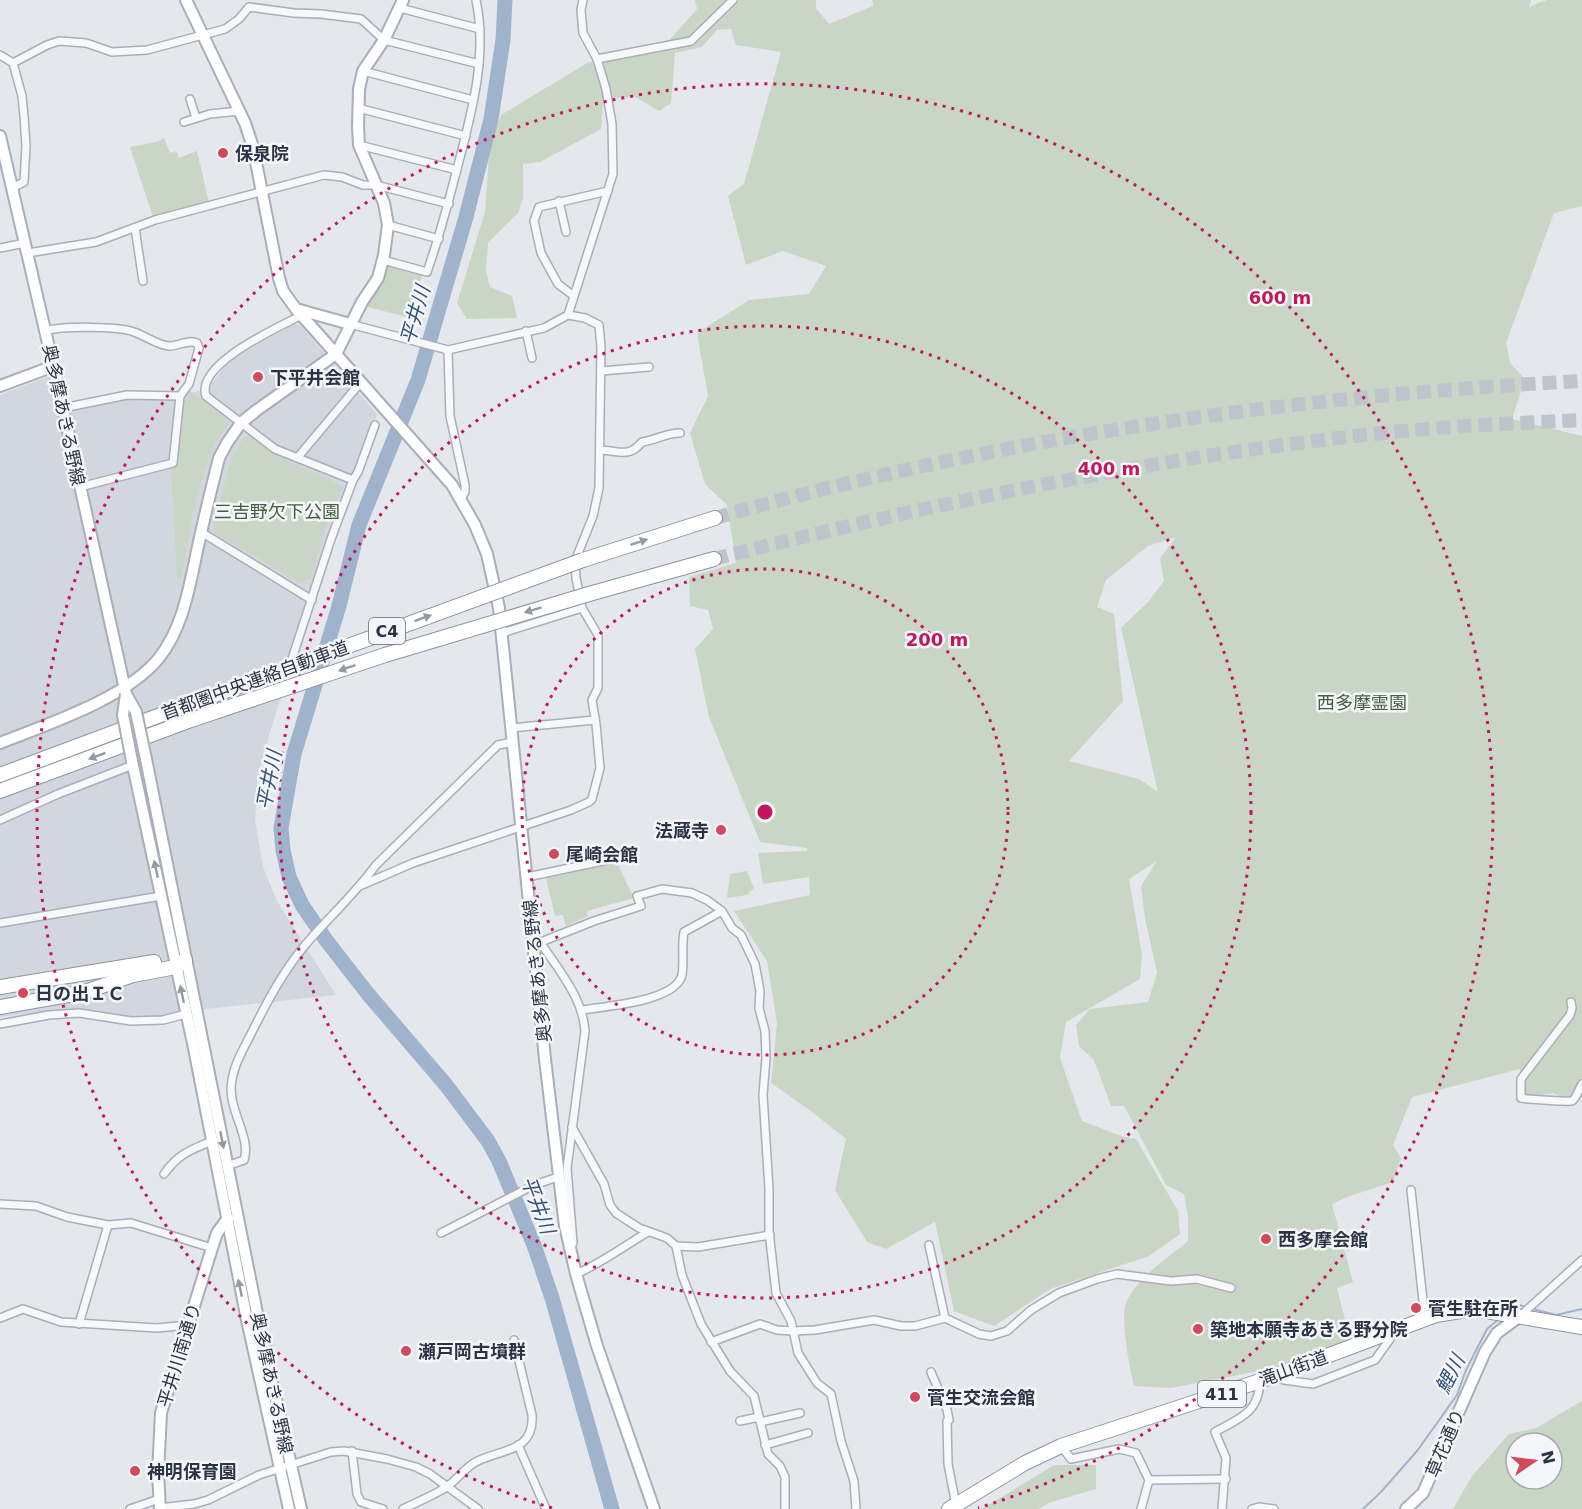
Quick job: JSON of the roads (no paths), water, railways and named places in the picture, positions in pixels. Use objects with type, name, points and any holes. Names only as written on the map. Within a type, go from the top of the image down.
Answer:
[{"type":"highway","name":"首都圏中央連絡自動車道","points":[[0,775],[584,560],[715,518]]},
{"type":"highway","name":"首都圏中央連絡自動車道","points":[[0,793],[191,720],[385,655],[714,559]]},
{"type":"highway","points":[[0,994],[178,962]]},
{"type":"highway","points":[[0,981],[58,971],[103,975]]},
{"type":"highway","points":[[0,987],[103,975]]},
{"type":"highway","points":[[0,1000],[73,987],[103,975]]},
{"type":"highway","points":[[0,1007],[72,995],[103,975]]},
{"type":"highway","points":[[0,1014],[73,1002],[103,975]]},
{"type":"highway","name":"滝山街道","points":[[953,1507],[1025,1463],[1061,1446],[1266,1378],[1425,1319],[1464,1310],[1520,1314],[1582,1328]]},
{"type":"main road","points":[[186,0],[239,111],[253,147],[280,284],[299,312],[361,382]]},
{"type":"main road","points":[[0,743],[125,691],[158,659],[175,632],[189,587],[219,458],[227,443],[241,423],[256,410],[336,354],[350,324],[378,278],[388,225],[384,203],[359,145],[359,89],[363,71],[384,40],[402,4]]},
{"type":"main road","name":"奥多摩あきる野線","points":[[0,136],[7,182],[26,248],[54,366],[125,691],[136,712],[146,759],[186,1014],[212,1142],[276,1404],[289,1509]]},
{"type":"main road","points":[[299,312],[350,324]]},
{"type":"main road","points":[[0,386],[54,366]]},
{"type":"main road","name":"奥多摩あきる野線","points":[[361,382],[452,485],[475,525],[487,554],[495,585],[521,827],[537,942],[558,1176],[565,1226],[597,1346],[654,1509]]},
{"type":"main road","name":"奥多摩あきる野線","points":[[125,691],[123,714],[161,896],[227,1166],[231,1217]]},
{"type":"main road","name":"平井川南通り","points":[[159,1505],[160,1419],[217,1233],[231,1217]]},
{"type":"main road","name":"草花通り","points":[[1406,1509],[1417,1501],[1428,1484],[1491,1340],[1520,1314]]},
{"type":"main road","name":"奥多摩あきる野線","points":[[285,1467],[301,1509]]},
{"type":"street","points":[[383,260],[427,272],[439,239],[466,136],[479,64],[480,29],[476,0]]},
{"type":"street","points":[[350,324],[447,350],[544,328],[562,321],[568,315],[613,174],[612,124],[606,89],[597,59],[584,33],[581,10],[583,0]]},
{"type":"street","points":[[597,59],[691,41],[733,0]]},
{"type":"street","points":[[13,63],[46,45],[59,41],[86,44],[112,52],[147,50],[225,29],[239,19],[250,3],[294,14],[321,14],[361,19],[384,40],[479,64]]},
{"type":"street","points":[[402,4],[480,29]]},
{"type":"street","points":[[0,55],[13,63],[22,96],[26,146],[24,182],[7,182]]},
{"type":"street","points":[[363,71],[473,100]]},
{"type":"street","points":[[190,99],[196,118]]},
{"type":"street","points":[[358,108],[466,136]]},
{"type":"street","points":[[184,122],[210,114],[239,111]]},
{"type":"street","points":[[359,145],[457,170]]},
{"type":"street","points":[[0,248],[96,242],[155,220],[324,175],[342,177],[369,186],[376,185],[449,204]]},
{"type":"street","points":[[574,296],[558,284],[541,253],[534,221],[539,207],[608,191]]},
{"type":"street","points":[[559,201],[566,232]]},
{"type":"street","points":[[388,225],[439,239]]},
{"type":"street","points":[[135,228],[143,281]]},
{"type":"street","points":[[299,312],[231,354],[206,381],[204,390],[206,396],[275,449],[353,480]]},
{"type":"street","points":[[362,885],[413,863],[572,810],[589,802],[592,798],[600,768],[592,700],[598,688],[598,635],[582,608],[575,561],[593,516],[599,488],[602,347],[599,325],[585,318],[568,315]]},
{"type":"street","points":[[45,331],[52,328],[122,330],[136,333],[167,346],[192,341],[197,343],[199,348],[189,384],[180,396],[173,463],[80,487]]},
{"type":"street","points":[[526,331],[532,358]]},
{"type":"street","points":[[447,350],[450,416],[465,485],[465,492],[461,499]]},
{"type":"street","points":[[601,371],[649,367]]},
{"type":"street","points":[[298,457],[361,382]]},
{"type":"street","points":[[63,408],[127,395],[180,396]]},
{"type":"street","points":[[291,662],[331,539],[375,425]]},
{"type":"street","points":[[601,450],[628,453],[634,451],[642,442],[655,440],[667,433],[680,433]]},
{"type":"street","points":[[201,532],[312,600]]},
{"type":"street","points":[[501,633],[582,608]]},
{"type":"street","points":[[511,728],[595,720]]},
{"type":"street","points":[[227,1166],[244,1160],[246,1148],[236,1118],[231,1091],[232,1079],[239,1057],[272,994],[309,941],[362,885],[376,865],[498,745],[513,742]]},
{"type":"street","points":[[0,819],[133,763]]},
{"type":"street","points":[[527,877],[617,858]]},
{"type":"street","points":[[648,1232],[604,1260],[576,1274],[567,1168],[585,1031],[582,1010],[572,988],[537,942],[640,906],[637,896],[662,889],[692,893],[722,911],[732,928],[741,935],[748,946],[755,964],[760,991],[759,1008],[765,1031],[766,1058],[763,1095],[770,1235],[776,1293],[791,1321],[798,1353],[812,1376],[831,1394],[841,1441],[854,1481],[856,1509]]},
{"type":"street","points":[[0,923],[161,896]]},
{"type":"street","points":[[582,1010],[655,998],[678,982],[682,974],[681,944],[684,932],[722,911]]},
{"type":"street","points":[[1571,1002],[1570,1015],[1521,1079],[1521,1098],[1572,1101],[1582,1084]]},
{"type":"street","points":[[0,1024],[49,1015],[79,1013],[131,1021],[164,1020],[186,1014]]},
{"type":"street","points":[[572,1127],[604,1184],[610,1205],[616,1213],[648,1232],[667,1238],[676,1246],[682,1275],[711,1342],[730,1371],[754,1396],[768,1454],[784,1471],[785,1509]]},
{"type":"street","points":[[164,1174],[171,1163],[184,1152],[212,1142]]},
{"type":"street","points":[[441,1233],[531,1186],[558,1176]]},
{"type":"street","points":[[1411,1190],[1425,1319]]},
{"type":"street","points":[[0,1204],[36,1206],[67,1217],[108,1225],[131,1223],[212,1248]]},
{"type":"street","points":[[79,1324],[108,1225]]},
{"type":"street","points":[[676,1246],[698,1246],[770,1235]]},
{"type":"street","points":[[929,1245],[945,1318]]},
{"type":"street","points":[[1520,1314],[1582,1260]]},
{"type":"street","points":[[711,1342],[760,1324],[777,1330],[793,1331],[874,1320],[901,1326],[915,1326],[945,1318],[979,1334],[992,1336],[1007,1331],[1031,1310],[1059,1293],[1117,1274],[1171,1281],[1197,1279],[1231,1288]]},
{"type":"street","points":[[0,1318],[22,1310],[62,1322],[79,1324],[157,1328],[188,1325]]},
{"type":"street","points":[[1222,1509],[1226,1479],[1225,1452],[1215,1432],[1246,1415],[1254,1407],[1266,1378],[1313,1384],[1375,1360],[1397,1330]]},
{"type":"street","points":[[403,1509],[447,1487],[474,1463],[519,1445],[527,1437],[533,1424],[530,1400],[514,1341]]},
{"type":"street","points":[[931,1372],[949,1420],[946,1421],[953,1507]]},
{"type":"street","points":[[740,1421],[800,1413]]},
{"type":"street","points":[[765,1445],[808,1433]]},
{"type":"street","points":[[519,1445],[546,1509]]},
{"type":"street","points":[[1061,1446],[1071,1459],[1119,1449],[1130,1450],[1140,1457],[1149,1480],[1141,1509]]},
{"type":"street","points":[[352,1451],[357,1494],[361,1502],[383,1509]]},
{"type":"street","points":[[129,1509],[159,1505],[202,1506],[259,1475],[331,1452],[352,1451],[416,1467],[430,1474],[478,1509]]},
{"type":"street","points":[[1149,1480],[1226,1479]]},
{"type":"street","points":[[1252,1509],[1259,1507],[1275,1509]]},
{"type":"waterway","name":"平井川","points":[[505,0],[503,40],[491,119],[466,217],[418,380],[359,525],[339,606],[294,754],[281,828],[289,877],[302,905],[368,994],[446,1085],[488,1141],[499,1161],[534,1245],[552,1298],[612,1509]]},
{"type":"waterway","name":"鯉川","points":[[1509,1310],[1515,1304],[1527,1307]]},
{"type":"waterway","name":"鯉川","points":[[1533,1309],[1556,1315],[1582,1309]]},
{"type":"waterway","name":"鯉川","points":[[1363,1509],[1417,1451],[1457,1395],[1466,1370],[1487,1329],[1500,1318]]},
{"type":"tunnel","points":[[715,518],[928,465],[1036,443],[1145,425],[1363,397],[1582,381]]},
{"type":"tunnel","points":[[714,559],[963,501],[1214,455],[1408,431],[1582,420]]},
{"type":"place","name":"保泉院","points":[[223,153]]},
{"type":"place","name":"下平井会館","points":[[258,377]]},
{"type":"place","name":"法蔵寺","points":[[721,830]]},
{"type":"place","name":"尾崎会館","points":[[554,854]]},
{"type":"place","name":"日の出ＩＣ","points":[[23,993]]},
{"type":"place","name":"西多摩会館","points":[[1266,1239]]},
{"type":"place","name":"菅生駐在所","points":[[1416,1308]]},
{"type":"place","name":"築地本願寺あきる野分院","points":[[1198,1329]]},
{"type":"place","name":"瀬戸岡古墳群","points":[[406,1351]]},
{"type":"place","name":"菅生交流会館","points":[[915,1397]]},
{"type":"place","name":"神明保育園","points":[[135,1471]]},
{"type":"park label","name":"三吉野欠下公園","points":[[277,511]]},
{"type":"park label","name":"西多摩霊園","points":[[1362,702]]}]
